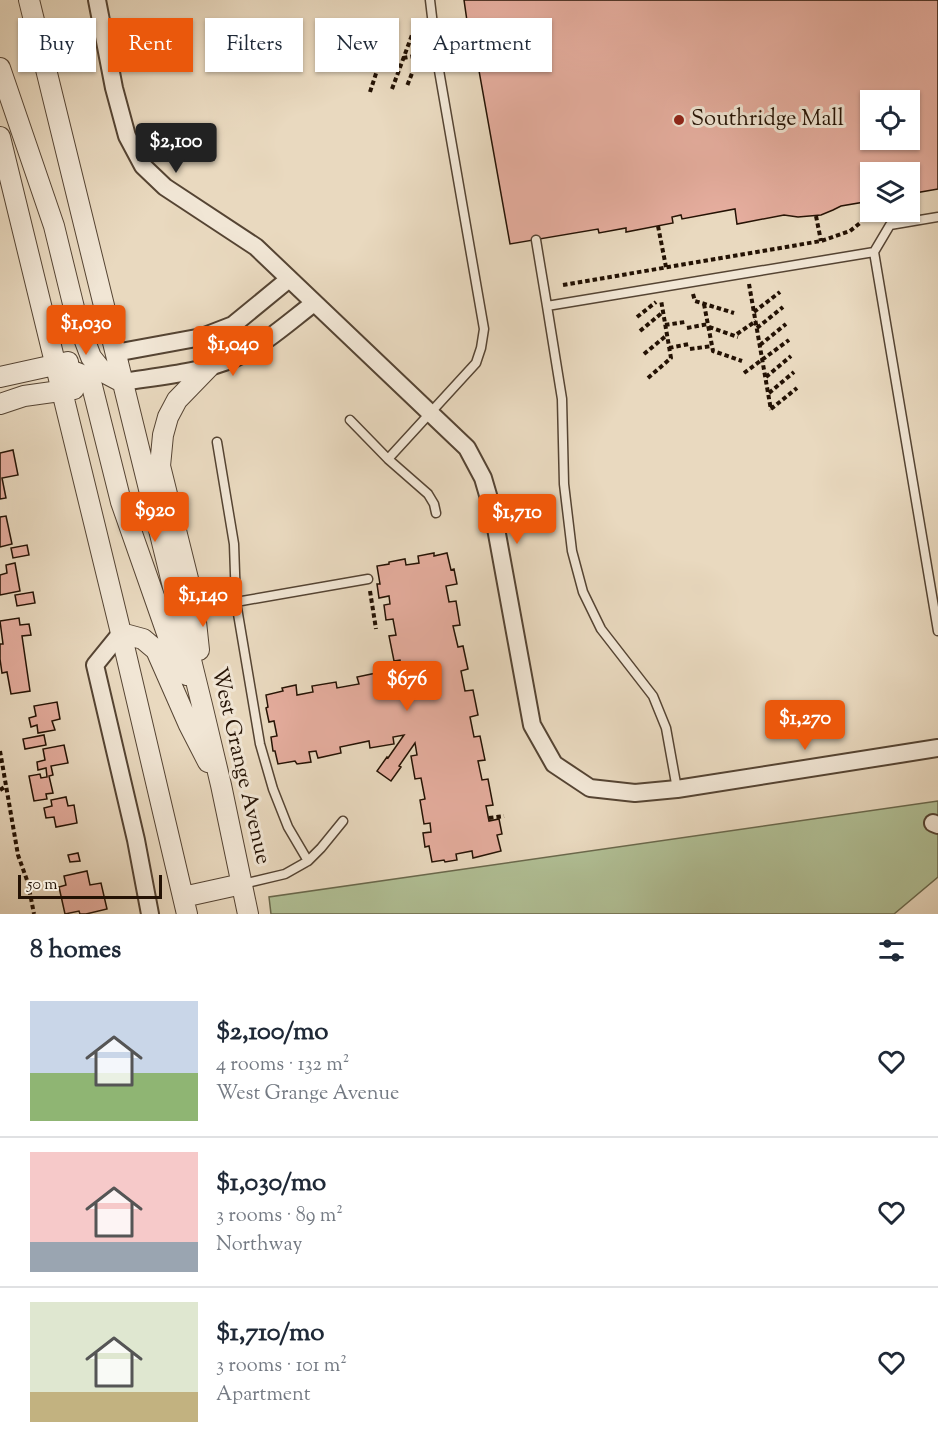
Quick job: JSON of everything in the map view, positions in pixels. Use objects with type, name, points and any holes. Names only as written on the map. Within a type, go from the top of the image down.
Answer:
[{"type":"street","name":"West Grange Avenue","points":[[29,0],[202,705],[248,914]]},
{"type":"street","points":[[97,0],[114,88],[124,126],[143,166],[165,187],[256,247],[467,448],[483,478],[494,512],[532,725],[554,764],[590,788],[635,793],[677,789],[938,748]]},
{"type":"street","points":[[0,68],[54,226],[77,320],[91,357],[103,372],[122,382]]},
{"type":"street","points":[[0,137],[185,905],[242,884]]},
{"type":"street","points":[[0,377],[91,357],[202,337],[233,325],[289,279]]},
{"type":"street","points":[[0,404],[24,396],[209,367],[255,347],[314,303]]},
{"type":"street","points":[[56,364],[80,374],[92,386],[124,513],[169,639],[202,705]]},
{"type":"street","points":[[207,727],[194,603],[160,466],[163,435],[168,417],[177,400],[209,367]]},
{"type":"street","points":[[121,633],[143,639],[156,650],[189,726],[221,785]]},
{"type":"street","points":[[121,633],[95,665],[136,840],[150,914]]},
{"type":"lane","points":[[388,459],[476,363],[484,329],[430,0]]},
{"type":"lane","points":[[938,217],[890,225],[874,252],[938,631]]},
{"type":"lane","points":[[536,240],[562,399],[564,484],[572,551],[583,592],[601,629],[653,696],[666,728],[677,789]]},
{"type":"lane","points":[[547,306],[874,252]]},
{"type":"lane","points":[[350,420],[388,459],[428,494],[436,513]]},
{"type":"lane","points":[[217,442],[234,544],[236,602],[260,744],[273,789],[288,827],[308,861]]},
{"type":"lane","points":[[236,602],[368,579]]},
{"type":"lane","points":[[242,884],[285,874],[308,861],[343,821]]},
{"type":"path","points":[[392,88],[411,35]]},
{"type":"path","points":[[403,58],[414,56],[416,63],[407,86]]},
{"type":"path","points":[[370,92],[377,72]]},
{"type":"path","points":[[816,216],[821,241]]},
{"type":"path","points":[[563,285],[821,241],[850,231],[860,223]]},
{"type":"path","points":[[658,226],[666,267]]},
{"type":"path","points":[[749,283],[771,410],[797,388]]},
{"type":"path","points":[[754,312],[780,292]]},
{"type":"path","points":[[693,293],[695,301],[734,313]]},
{"type":"path","points":[[638,317],[661,299],[671,358],[648,378]]},
{"type":"path","points":[[704,304],[713,351],[742,361]]},
{"type":"path","points":[[757,328],[783,307]]},
{"type":"path","points":[[640,331],[663,312]]},
{"type":"path","points":[[687,328],[708,325],[738,335],[756,321]]},
{"type":"path","points":[[665,325],[686,322]]},
{"type":"path","points":[[760,345],[786,324]]},
{"type":"path","points":[[644,354],[667,334]]},
{"type":"path","points":[[744,373],[789,340]]},
{"type":"path","points":[[669,348],[712,346]]},
{"type":"path","points":[[765,377],[791,356]]},
{"type":"path","points":[[768,393],[794,372]]},
{"type":"path","points":[[370,594],[376,628]]},
{"type":"path","points":[[0,751],[18,855],[28,883],[34,914]]},
{"type":"path","points":[[0,790],[6,786]]},
{"type":"path","points":[[489,819],[504,816]]},
{"type":"green space","points":[[938,801],[938,877],[894,914],[271,914],[269,897]]},
{"type":"building","name":"Southridge Mall","points":[[464,0],[938,0],[938,189],[920,192],[920,162],[860,162],[860,203],[841,206],[821,215],[798,217],[784,215],[737,224],[735,209],[682,219],[681,215],[672,217],[673,223],[626,232],[626,228],[599,233],[598,229],[510,244],[479,72],[552,72],[552,18],[467,18]]},
{"type":"building","points":[[13,450],[18,475],[2,478],[6,498],[0,499],[0,453]]},
{"type":"building","points":[[6,516],[12,544],[0,547],[0,517]]},
{"type":"building","points":[[27,545],[29,555],[13,558],[11,548]]},
{"type":"building","points":[[434,553],[434,556],[447,553],[451,570],[454,569],[457,584],[446,586],[449,602],[456,601],[460,625],[453,626],[458,647],[463,646],[468,669],[461,671],[465,691],[473,690],[478,715],[470,717],[474,737],[480,736],[485,760],[478,761],[482,780],[488,779],[493,805],[486,806],[489,821],[499,819],[502,834],[497,835],[501,851],[473,858],[472,851],[456,854],[457,860],[445,862],[444,860],[432,862],[429,846],[425,847],[423,833],[431,832],[430,823],[424,824],[420,800],[425,799],[421,778],[415,779],[411,756],[417,755],[415,743],[391,781],[377,771],[404,735],[393,737],[394,744],[370,748],[369,741],[340,747],[341,753],[318,758],[316,751],[309,752],[311,762],[297,764],[295,761],[278,764],[271,737],[277,736],[274,721],[269,722],[266,708],[268,707],[266,695],[283,691],[282,688],[296,685],[297,695],[313,692],[312,686],[336,682],[337,688],[359,684],[357,677],[381,672],[382,679],[403,676],[400,660],[394,661],[389,636],[396,635],[393,619],[386,620],[384,605],[390,604],[389,596],[379,598],[377,584],[380,584],[377,566],[405,559],[406,565],[419,563],[418,556]]},
{"type":"building","points":[[15,563],[20,591],[0,595],[0,575],[7,573],[6,565]]},
{"type":"building","points":[[33,592],[35,603],[17,606],[15,595]]},
{"type":"building","points":[[19,618],[20,625],[29,624],[31,635],[22,636],[30,691],[11,694],[7,672],[2,673],[0,644],[3,644],[0,621]]},
{"type":"building","points":[[57,702],[60,719],[52,721],[55,730],[38,733],[37,725],[31,727],[29,718],[36,716],[34,706]]},
{"type":"building","points":[[44,735],[46,745],[25,749],[23,739]]},
{"type":"building","points":[[64,745],[68,763],[51,766],[53,775],[49,776],[53,793],[46,794],[47,799],[34,801],[29,776],[40,774],[41,778],[47,777],[46,768],[38,770],[37,762],[45,760],[43,749]]},
{"type":"building","points":[[66,797],[68,806],[74,805],[77,823],[56,827],[54,817],[46,818],[44,808],[52,806],[51,800]]},
{"type":"building","points":[[78,853],[80,861],[70,862],[68,855]]},
{"type":"building","points":[[87,871],[90,885],[101,883],[107,909],[86,914],[80,914],[79,911],[65,914],[59,887],[66,885],[64,876]]},
{"type":"place","name":"Southridge Mall","points":[[679,120]]}]
